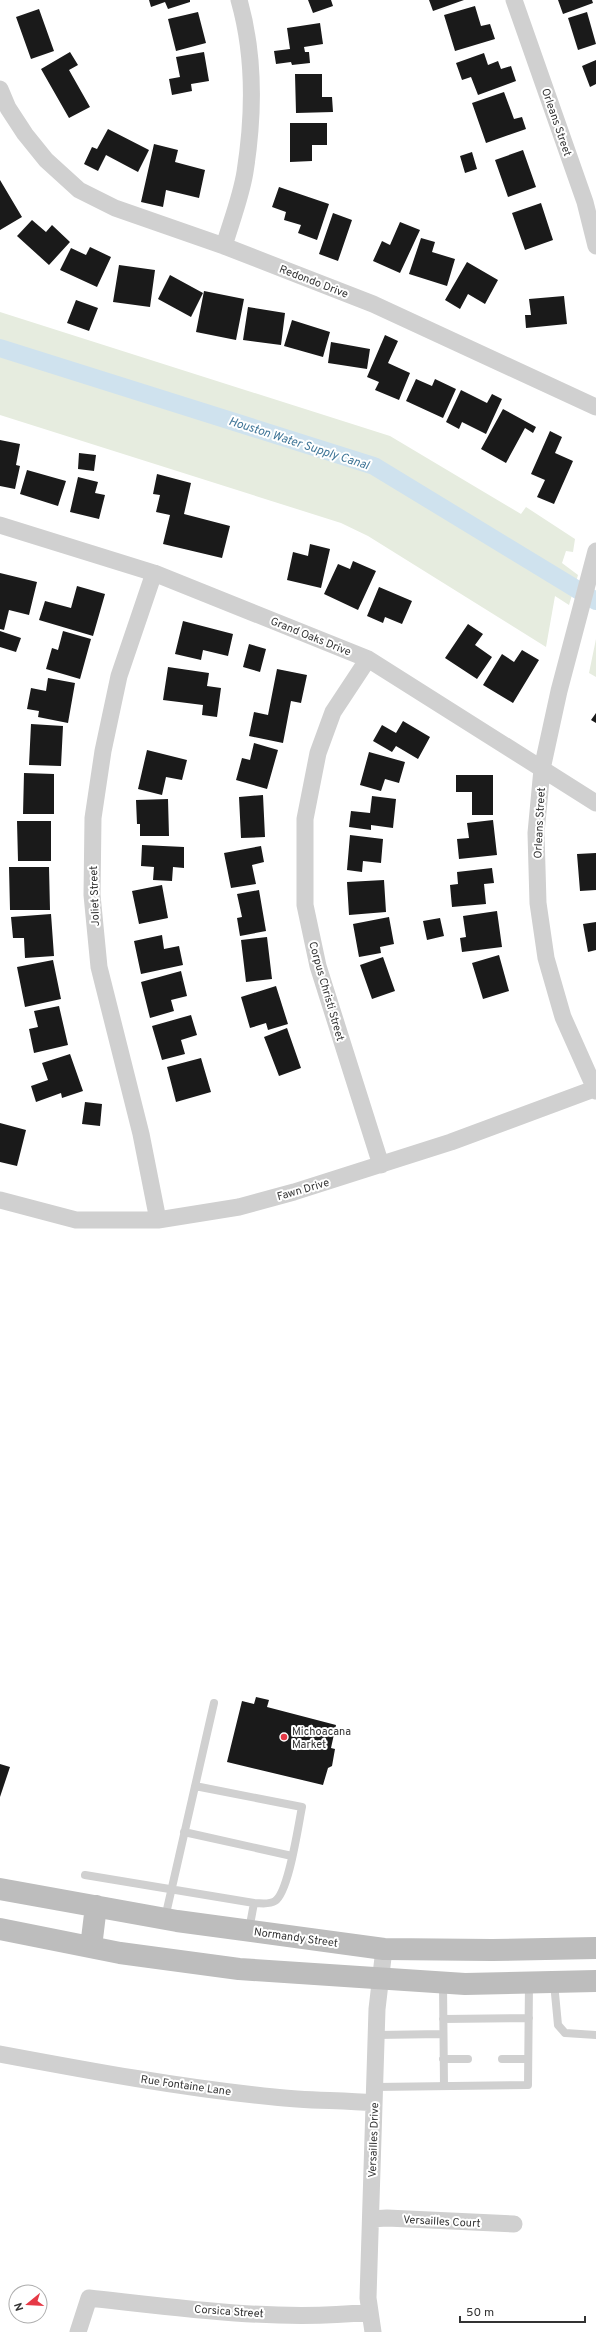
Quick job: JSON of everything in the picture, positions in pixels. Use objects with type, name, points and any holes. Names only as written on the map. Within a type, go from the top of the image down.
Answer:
[{"type":"main road","name":"Normandy Street","points":[[0,1889],[164,1918],[384,1949],[492,1950],[596,1948]]},
{"type":"main road","points":[[91,1947],[96,1906]]},
{"type":"main road","points":[[0,1929],[91,1947],[239,1969],[443,1982],[596,1981]]},
{"type":"street","points":[[224,246],[245,173],[253,96],[247,28],[239,0]]},
{"type":"street","name":"Orleans Street","points":[[514,0],[590,200],[596,246]]},
{"type":"street","name":"Redondo Drive","points":[[0,89],[8,108],[38,151],[79,190],[115,208],[224,246],[373,304],[596,407]]},
{"type":"street","name":"Grand Oaks Drive","points":[[0,525],[154,573],[368,659],[596,803]]},
{"type":"street","name":"Orleans Street","points":[[595,1090],[563,1017],[546,958],[538,903],[536,833],[542,769],[559,691],[591,576],[596,551]]},
{"type":"street","name":"Joliet Street","points":[[154,573],[120,676],[103,751],[93,818],[92,895],[99,967],[141,1134],[158,1220]]},
{"type":"street","name":"Corpus Christi Street","points":[[368,659],[333,712],[318,753],[305,819],[305,905],[318,966],[381,1166]]},
{"type":"street","name":"Fawn Drive","points":[[0,1200],[76,1220],[158,1220],[239,1207],[381,1166],[595,1090]]},
{"type":"street","name":"Versailles Drive","points":[[373,2332],[369,2312],[374,2095],[376,2035],[384,1949]]},
{"type":"street","name":"Rue Fontaine Lane","points":[[0,2054],[101,2073],[208,2089],[275,2097],[374,2095]]},
{"type":"street","name":"Versailles Court","points":[[371,2219],[387,2218],[514,2224]]},
{"type":"street","name":"Corsica Street","points":[[78,2332],[89,2298],[192,2309],[319,2317],[369,2312]]},
{"type":"lane","points":[[164,1918],[214,1703]]},
{"type":"lane","points":[[85,1875],[171,1888],[254,1903],[266,1904],[275,1902],[285,1888],[302,1807],[195,1786]]},
{"type":"lane","points":[[184,1832],[292,1856]]},
{"type":"lane","points":[[249,1930],[254,1903]]},
{"type":"lane","points":[[443,1982],[444,2086]]},
{"type":"lane","points":[[374,2095],[444,2086],[528,2086],[529,1982]]},
{"type":"lane","points":[[554,1982],[558,2025],[565,2033],[596,2035]]},
{"type":"lane","points":[[443,2019],[529,2018]]},
{"type":"lane","points":[[376,2035],[443,2034]]},
{"type":"lane","points":[[443,2060],[468,2059]]},
{"type":"lane","points":[[502,2059],[528,2059]]},
{"type":"shaded area","points":[[0,312],[390,436],[521,514],[526,507],[575,539],[573,552],[566,551],[562,563],[578,575],[569,605],[555,596],[546,647],[368,536],[341,523],[0,415]]},
{"type":"shaded area","points":[[596,639],[596,677],[589,673]]},
{"type":"building","points":[[149,0],[190,0],[190,2],[168,9],[165,2],[151,7]]},
{"type":"building","points":[[308,0],[331,0],[333,6],[313,13]]},
{"type":"building","points":[[429,0],[464,0],[433,11]]},
{"type":"building","points":[[558,0],[592,0],[593,3],[563,14]]},
{"type":"building","points":[[475,6],[481,26],[490,24],[495,39],[455,51],[444,15]]},
{"type":"building","points":[[39,9],[54,51],[31,59],[16,17]]},
{"type":"building","points":[[198,12],[206,43],[176,51],[168,19]]},
{"type":"building","points":[[587,12],[596,44],[578,50],[568,18]]},
{"type":"building","points":[[320,23],[323,44],[304,47],[305,52],[309,52],[310,63],[292,65],[291,62],[276,64],[274,51],[290,49],[287,28]]},
{"type":"building","points":[[70,52],[78,65],[69,70],[90,107],[69,118],[41,69]]},
{"type":"building","points":[[204,52],[209,81],[191,84],[192,91],[172,95],[169,79],[180,77],[176,57]]},
{"type":"building","points":[[484,53],[488,65],[498,61],[501,69],[511,66],[516,81],[478,95],[471,77],[462,80],[456,63]]},
{"type":"building","points":[[596,60],[596,84],[590,87],[582,66]]},
{"type":"building","points":[[295,74],[322,74],[322,97],[332,97],[333,112],[296,113]]},
{"type":"building","points":[[504,92],[514,119],[522,117],[526,129],[486,143],[472,103]]},
{"type":"building","points":[[290,123],[327,123],[327,145],[312,145],[312,161],[290,162]]},
{"type":"building","points":[[108,129],[149,150],[138,172],[106,155],[98,171],[84,164],[92,147],[97,149]]},
{"type":"building","points":[[154,144],[178,150],[175,162],[205,170],[199,198],[166,190],[163,207],[141,202]]},
{"type":"building","points":[[523,150],[536,187],[508,197],[495,160]]},
{"type":"building","points":[[472,152],[477,169],[465,173],[460,156]]},
{"type":"building","points":[[0,180],[22,217],[0,230]]},
{"type":"building","points":[[279,187],[329,204],[317,240],[298,233],[301,225],[284,220],[286,212],[272,207]]},
{"type":"building","points":[[541,203],[553,240],[525,250],[512,213]]},
{"type":"building","points":[[333,213],[352,220],[338,261],[319,254]]},
{"type":"building","points":[[32,220],[46,232],[52,225],[70,242],[49,265],[17,236]]},
{"type":"building","points":[[400,222],[420,230],[400,273],[373,261],[382,241],[390,245]]},
{"type":"building","points":[[421,238],[435,242],[432,252],[455,259],[447,286],[409,274]]},
{"type":"building","points":[[90,247],[111,257],[97,287],[60,270],[71,248],[86,255]]},
{"type":"building","points":[[467,262],[498,280],[485,304],[468,294],[460,309],[445,300]]},
{"type":"building","points":[[119,265],[155,270],[150,307],[113,302]]},
{"type":"building","points":[[170,275],[203,293],[191,317],[158,299]]},
{"type":"building","points":[[204,291],[244,299],[236,340],[196,332]]},
{"type":"building","points":[[564,296],[567,324],[526,328],[525,315],[531,315],[529,299]]},
{"type":"building","points":[[76,300],[98,308],[89,331],[67,323]]},
{"type":"building","points":[[248,307],[285,313],[281,345],[243,340]]},
{"type":"building","points":[[292,320],[330,332],[323,357],[284,346]]},
{"type":"building","points":[[385,335],[398,341],[388,363],[410,373],[399,400],[375,390],[379,382],[367,377]]},
{"type":"building","points":[[331,342],[370,349],[367,369],[328,363]]},
{"type":"building","points":[[416,379],[432,386],[435,379],[456,389],[443,418],[406,401]]},
{"type":"building","points":[[461,390],[487,403],[492,394],[502,399],[486,434],[462,422],[459,429],[446,422]]},
{"type":"building","points":[[503,409],[536,427],[533,433],[525,428],[506,463],[481,449]]},
{"type":"building","points":[[550,431],[562,437],[555,453],[573,461],[554,504],[537,497],[545,480],[531,474]]},
{"type":"building","points":[[0,440],[20,444],[16,465],[20,466],[15,489],[0,486]]},
{"type":"building","points":[[79,453],[96,455],[94,471],[78,469]]},
{"type":"building","points":[[27,470],[66,481],[58,506],[20,494]]},
{"type":"building","points":[[157,474],[191,483],[184,514],[230,526],[222,558],[163,544],[170,515],[156,512],[160,495],[153,494]]},
{"type":"building","points":[[78,477],[98,482],[95,493],[105,495],[99,519],[70,512]]},
{"type":"building","points":[[310,544],[330,549],[321,588],[287,580],[293,552],[308,556]]},
{"type":"building","points":[[353,561],[376,571],[358,610],[324,594],[338,564],[350,569]]},
{"type":"building","points":[[0,573],[37,582],[29,615],[9,610],[4,630],[0,629]]},
{"type":"building","points":[[77,586],[105,594],[93,636],[39,620],[45,601],[71,608]]},
{"type":"building","points":[[379,587],[412,601],[402,624],[385,617],[383,623],[367,616]]},
{"type":"building","points":[[183,621],[233,634],[228,656],[203,650],[201,660],[175,654]]},
{"type":"building","points":[[468,624],[483,634],[475,645],[492,657],[477,679],[445,658]]},
{"type":"building","points":[[0,631],[21,638],[16,652],[0,647]]},
{"type":"building","points":[[63,631],[91,639],[80,679],[46,669],[52,648],[58,650]]},
{"type":"building","points":[[249,644],[266,649],[260,672],[243,667]]},
{"type":"building","points":[[522,650],[539,660],[513,703],[483,685],[502,654],[514,662]]},
{"type":"building","points":[[168,667],[209,673],[207,686],[221,688],[217,717],[202,715],[203,705],[163,700]]},
{"type":"building","points":[[277,669],[307,675],[301,703],[291,701],[283,743],[249,736],[254,712],[268,715]]},
{"type":"building","points":[[48,678],[75,683],[68,723],[38,717],[39,711],[27,709],[31,688],[46,691]]},
{"type":"building","points":[[596,713],[596,723],[591,720]]},
{"type":"building","points":[[403,721],[430,737],[418,759],[396,746],[392,752],[373,741],[382,725],[396,733]]},
{"type":"building","points":[[31,724],[63,726],[61,766],[29,765]]},
{"type":"building","points":[[254,743],[278,750],[267,789],[236,780],[242,758],[250,760]]},
{"type":"building","points":[[147,750],[187,760],[182,780],[166,777],[162,795],[138,789]]},
{"type":"building","points":[[369,752],[405,762],[399,783],[385,779],[381,791],[360,785]]},
{"type":"building","points":[[24,773],[54,774],[54,814],[23,814]]},
{"type":"building","points":[[456,775],[493,775],[493,815],[472,815],[472,792],[456,792]]},
{"type":"building","points":[[263,795],[265,837],[241,838],[239,797]]},
{"type":"building","points":[[372,796],[396,799],[393,828],[371,825],[371,830],[349,827],[351,811],[370,813]]},
{"type":"building","points":[[168,799],[169,836],[140,836],[140,824],[137,824],[136,800]]},
{"type":"building","points":[[493,820],[497,855],[459,859],[457,839],[469,838],[467,823]]},
{"type":"building","points":[[17,821],[51,821],[51,861],[18,861]]},
{"type":"building","points":[[350,835],[383,839],[381,863],[363,861],[362,872],[347,870]]},
{"type":"building","points":[[142,845],[184,847],[184,868],[173,867],[172,881],[153,880],[154,867],[141,866]]},
{"type":"building","points":[[261,846],[264,862],[252,865],[256,884],[231,888],[224,853]]},
{"type":"building","points":[[596,853],[596,890],[580,891],[577,854]]},
{"type":"building","points":[[9,867],[49,867],[50,910],[10,910]]},
{"type":"building","points":[[492,868],[494,883],[484,884],[486,904],[452,907],[450,885],[458,884],[457,872]]},
{"type":"building","points":[[384,880],[386,912],[349,915],[347,882]]},
{"type":"building","points":[[162,885],[168,918],[139,924],[132,891]]},
{"type":"building","points":[[259,890],[266,931],[240,936],[237,918],[242,917],[237,894]]},
{"type":"building","points":[[497,911],[502,947],[462,952],[460,938],[466,937],[463,916]]},
{"type":"building","points":[[51,914],[54,956],[25,958],[24,938],[13,938],[11,917]]},
{"type":"building","points":[[389,917],[394,944],[380,947],[381,953],[359,957],[353,924]]},
{"type":"building","points":[[440,918],[444,936],[427,940],[423,921]]},
{"type":"building","points":[[596,922],[596,950],[588,952],[583,924]]},
{"type":"building","points":[[162,935],[164,949],[179,946],[183,965],[141,974],[134,941]]},
{"type":"building","points":[[267,937],[272,979],[246,982],[241,940]]},
{"type":"building","points":[[499,955],[509,991],[483,999],[472,963]]},
{"type":"building","points":[[383,957],[395,991],[372,999],[360,965]]},
{"type":"building","points":[[53,960],[61,999],[25,1007],[17,967]]},
{"type":"building","points":[[181,971],[187,996],[171,1000],[174,1011],[150,1018],[141,982]]},
{"type":"building","points":[[276,986],[288,1024],[268,1030],[266,1023],[250,1028],[241,997]]},
{"type":"building","points":[[59,1006],[68,1045],[34,1053],[29,1029],[38,1027],[34,1011]]},
{"type":"building","points":[[191,1015],[197,1035],[181,1040],[185,1054],[162,1060],[152,1026]]},
{"type":"building","points":[[287,1028],[301,1068],[279,1076],[264,1037]]},
{"type":"building","points":[[70,1054],[83,1091],[62,1098],[61,1093],[36,1102],[31,1086],[48,1080],[42,1063]]},
{"type":"building","points":[[201,1058],[211,1092],[176,1102],[167,1067]]},
{"type":"building","points":[[85,1102],[102,1104],[100,1126],[82,1124]]},
{"type":"building","points":[[0,1123],[26,1130],[17,1166],[0,1162]]},
{"type":"building","name":"Michoacana Market","points":[[256,1697],[269,1700],[267,1707],[336,1725],[331,1748],[335,1749],[332,1766],[328,1768],[323,1785],[227,1762],[242,1701],[254,1704]]},
{"type":"building","points":[[0,1764],[10,1767],[0,1797]]},
{"type":"waterway","name":"Houston Water Supply Canal","points":[[0,348],[374,466],[596,601]]},
{"type":"place","name":"Michoacana Market","points":[[284,1737]]}]
